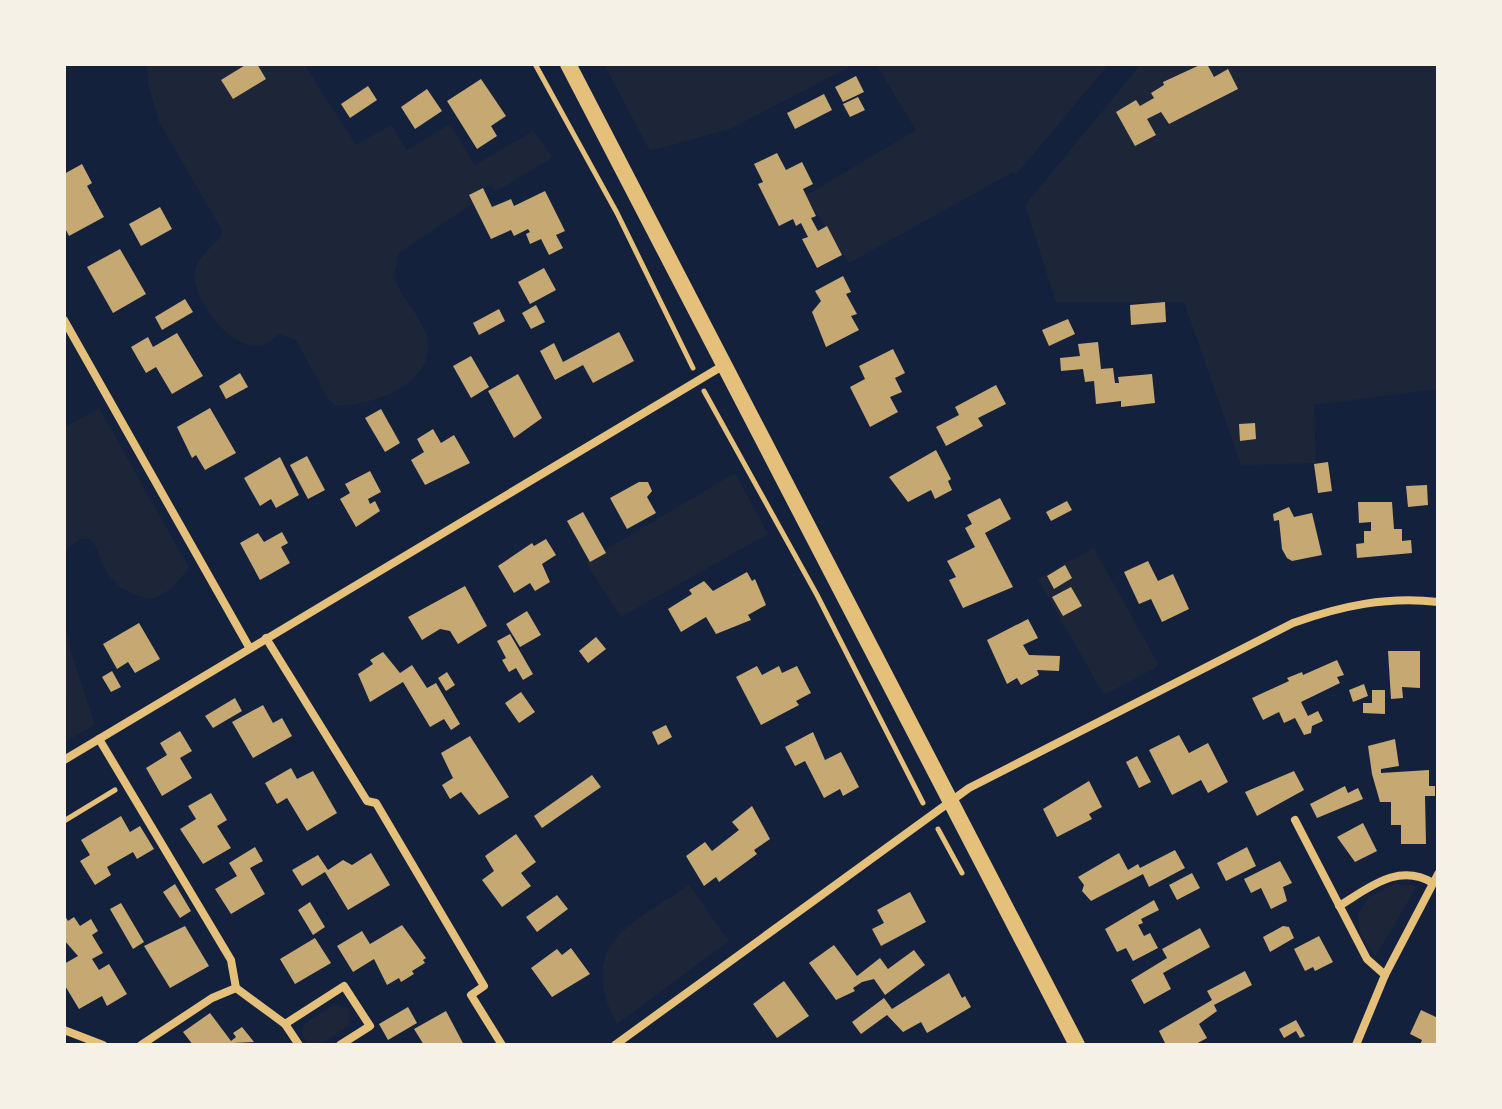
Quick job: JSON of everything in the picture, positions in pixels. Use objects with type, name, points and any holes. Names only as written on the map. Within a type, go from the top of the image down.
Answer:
[{"type":"main road","points":[[568,64],[1077,1045]]},
{"type":"street","points":[[64,320],[249,647]]},
{"type":"street","points":[[64,760],[724,365]]},
{"type":"street","points":[[615,1045],[969,788],[1293,623],[1333,609],[1378,600],[1438,602]]},
{"type":"street","points":[[266,638],[367,801],[376,803],[484,986],[471,995],[502,1045]]},
{"type":"street","points":[[99,739],[231,960],[236,988],[285,1024],[299,1045]]},
{"type":"street","points":[[1295,820],[1367,959],[1385,975]]},
{"type":"street","points":[[1339,906],[1398,874],[1413,874],[1433,883]]},
{"type":"street","points":[[1356,1045],[1385,975],[1438,874]]},
{"type":"street","points":[[285,1024],[344,986],[370,1026],[340,1045]]},
{"type":"street","points":[[141,1045],[212,998],[236,988]]},
{"type":"street","points":[[64,1030],[103,1045]]},
{"type":"path","points":[[535,64],[617,213],[698,380],[817,595],[968,885]]},
{"type":"path","points":[[64,821],[126,783]]},
{"type":"shaded area","points":[[147,64],[304,64],[356,145],[391,125],[407,150],[450,124],[475,165],[533,131],[551,155],[550,159],[495,192],[491,185],[469,196],[472,204],[399,253],[394,276],[425,331],[428,349],[424,364],[415,377],[385,396],[335,405],[328,399],[296,340],[279,334],[263,345],[246,344],[224,330],[206,308],[196,284],[196,266],[223,232],[159,122],[148,83]]},
{"type":"shaded area","points":[[604,64],[855,64],[730,129],[650,151]]},
{"type":"shaded area","points":[[876,64],[1109,64],[1015,176],[1013,172],[849,263],[805,196],[916,130]]},
{"type":"shaded area","points":[[1141,64],[1438,64],[1438,389],[1314,405],[1316,463],[1241,465],[1184,302],[1056,302],[1025,205]]},
{"type":"shaded area","points":[[99,408],[189,568],[172,588],[154,599],[137,596],[116,584],[90,539],[80,539],[64,552],[64,428]]},
{"type":"shaded area","points":[[735,473],[768,534],[621,617],[585,562]]},
{"type":"shaded area","points":[[1094,548],[1159,666],[1104,695],[1038,579]]},
{"type":"shaded area","points":[[64,620],[72,656],[95,725],[67,741]]},
{"type":"shaded area","points":[[1394,884],[1417,886],[1375,957],[1360,933],[1358,915],[1369,897]]},
{"type":"shaded area","points":[[689,885],[729,941],[617,1024],[605,997],[602,974],[606,955],[630,925]]},
{"type":"shaded area","points":[[335,1004],[349,1009],[350,1024],[321,1045],[307,1043],[302,1033],[304,1024]]},
{"type":"building","points":[[247,64],[257,64],[266,79],[233,99],[221,80]]},
{"type":"building","points":[[1207,64],[1214,77],[1228,69],[1238,89],[1169,124],[1161,112],[1147,119],[1156,135],[1135,146],[1116,112],[1136,100],[1140,106],[1154,98],[1151,93],[1164,85],[1163,82]]},
{"type":"building","points":[[856,76],[864,92],[843,102],[835,87]]},
{"type":"building","points":[[481,79],[506,116],[491,126],[497,136],[477,149],[447,101]]},
{"type":"building","points":[[368,86],[377,100],[350,118],[341,104]]},
{"type":"building","points":[[427,89],[442,111],[415,129],[401,107]]},
{"type":"building","points":[[824,94],[832,110],[795,129],[787,113]]},
{"type":"building","points":[[858,97],[865,110],[850,117],[843,104]]},
{"type":"building","points":[[777,153],[786,170],[802,162],[813,184],[803,189],[816,216],[811,218],[818,231],[827,226],[842,255],[817,268],[802,239],[808,237],[801,223],[796,226],[793,219],[779,226],[758,184],[763,182],[754,164]]},
{"type":"building","points":[[82,164],[92,183],[87,186],[104,217],[69,236],[64,226],[64,174]]},
{"type":"building","points":[[483,188],[492,207],[511,199],[514,206],[545,191],[565,231],[556,235],[563,248],[549,255],[541,239],[530,244],[526,234],[530,232],[528,229],[514,236],[511,230],[491,239],[469,195]]},
{"type":"building","points":[[160,207],[172,229],[141,246],[129,224]]},
{"type":"building","points":[[120,249],[146,294],[113,313],[87,267]]},
{"type":"building","points":[[544,268],[556,290],[530,304],[518,282]]},
{"type":"building","points":[[843,276],[851,292],[846,294],[857,314],[851,316],[859,330],[826,347],[812,312],[821,301],[815,291]]},
{"type":"building","points":[[185,299],[193,312],[162,330],[155,317]]},
{"type":"building","points":[[1165,302],[1166,322],[1131,325],[1130,305]]},
{"type":"building","points":[[536,305],[545,322],[531,329],[522,313]]},
{"type":"building","points":[[499,309],[505,321],[479,335],[473,323]]},
{"type":"building","points":[[1068,319],[1075,334],[1049,346],[1042,330]]},
{"type":"building","points":[[619,332],[634,361],[593,383],[583,365],[555,380],[540,351],[554,343],[563,362]]},
{"type":"building","points":[[177,333],[203,376],[172,394],[156,367],[146,373],[131,347],[148,337],[153,347]]},
{"type":"building","points":[[1098,342],[1101,369],[1113,368],[1115,383],[1119,383],[1118,377],[1152,374],[1155,403],[1121,407],[1121,401],[1096,404],[1094,381],[1085,382],[1083,369],[1061,371],[1060,358],[1080,356],[1078,344]]},
{"type":"building","points":[[893,349],[905,373],[895,378],[902,392],[890,397],[898,412],[870,427],[850,387],[865,379],[859,366]]},
{"type":"building","points":[[471,356],[489,387],[471,398],[453,366]]},
{"type":"building","points":[[240,373],[248,387],[226,399],[219,386]]},
{"type":"building","points":[[518,374],[542,418],[514,438],[488,391]]},
{"type":"building","points":[[996,385],[1006,404],[978,418],[983,426],[946,446],[936,427],[959,415],[955,407]]},
{"type":"building","points":[[210,408],[236,453],[205,470],[196,455],[192,458],[177,427]]},
{"type":"building","points":[[381,409],[400,443],[385,452],[365,418]]},
{"type":"building","points":[[1255,423],[1256,439],[1240,441],[1239,424]]},
{"type":"building","points":[[433,429],[441,443],[454,435],[470,463],[425,485],[411,460],[424,452],[417,439]]},
{"type":"building","points":[[936,450],[951,479],[948,481],[952,490],[935,499],[931,490],[908,502],[889,477]]},
{"type":"building","points":[[307,456],[325,490],[308,499],[290,465]]},
{"type":"building","points":[[280,457],[299,495],[276,508],[271,499],[260,506],[244,478]]},
{"type":"building","points":[[1328,462],[1332,491],[1318,493],[1314,464]]},
{"type":"building","points":[[370,471],[381,492],[368,499],[370,504],[375,501],[380,511],[356,527],[340,499],[350,493],[345,484]]},
{"type":"building","points":[[639,482],[648,482],[652,491],[647,497],[656,513],[627,529],[610,498]]},
{"type":"building","points":[[1427,485],[1428,505],[1408,507],[1406,486]]},
{"type":"building","points":[[1000,498],[1011,519],[985,533],[1013,587],[963,608],[949,580],[956,577],[947,561],[975,547],[965,528],[972,524],[967,515]]},
{"type":"building","points":[[1067,501],[1072,510],[1051,521],[1046,512]]},
{"type":"building","points":[[1358,502],[1392,502],[1394,529],[1402,529],[1402,541],[1411,540],[1412,553],[1357,558],[1356,544],[1364,543],[1364,531],[1371,531],[1371,522],[1359,523]]},
{"type":"building","points":[[1289,507],[1294,517],[1312,513],[1322,555],[1292,561],[1287,558],[1282,549],[1279,520],[1274,521],[1273,514]]},
{"type":"building","points":[[583,512],[606,553],[590,562],[567,521]]},
{"type":"building","points":[[282,532],[288,543],[281,547],[290,563],[260,580],[240,543],[258,533],[264,542]]},
{"type":"building","points":[[546,539],[556,555],[542,564],[550,582],[535,591],[530,583],[514,593],[498,566],[532,543],[534,546]]},
{"type":"building","points":[[1148,561],[1158,581],[1173,574],[1189,609],[1162,622],[1151,599],[1139,604],[1124,572]]},
{"type":"building","points":[[1065,565],[1072,578],[1054,589],[1047,576]]},
{"type":"building","points":[[747,572],[752,581],[755,579],[766,605],[748,615],[751,620],[716,634],[706,617],[681,632],[668,609],[692,594],[689,590],[704,581],[713,591]]},
{"type":"building","points":[[465,586],[487,626],[458,644],[450,631],[440,629],[422,640],[408,617]]},
{"type":"building","points":[[1071,587],[1082,606],[1063,616],[1052,597]]},
{"type":"building","points":[[527,611],[541,635],[520,647],[506,624]]},
{"type":"building","points":[[1028,619],[1038,638],[1023,645],[1029,655],[1060,656],[1059,671],[1037,670],[1039,675],[1021,685],[1017,678],[1007,684],[987,640]]},
{"type":"building","points":[[139,623],[160,659],[135,673],[128,662],[117,669],[103,644]]},
{"type":"building","points":[[510,634],[533,674],[523,680],[516,668],[509,672],[502,660],[506,658],[497,641]]},
{"type":"building","points":[[596,637],[606,649],[588,663],[579,651]]},
{"type":"building","points":[[1388,651],[1420,651],[1420,688],[1402,687],[1403,698],[1391,699]]},
{"type":"building","points":[[383,652],[400,673],[412,665],[427,688],[436,683],[460,724],[451,730],[444,719],[430,727],[403,682],[370,702],[358,674],[373,664],[370,660]]},
{"type":"building","points":[[1337,660],[1344,675],[1337,677],[1340,683],[1301,702],[1308,716],[1318,711],[1323,721],[1312,726],[1311,733],[1304,735],[1295,718],[1284,723],[1279,712],[1263,720],[1252,698],[1289,681],[1287,678],[1302,672],[1303,675]]},
{"type":"building","points":[[757,666],[762,675],[779,666],[782,673],[797,666],[811,693],[796,701],[799,705],[761,725],[736,677]]},
{"type":"building","points":[[112,671],[121,687],[111,692],[102,677]]},
{"type":"building","points":[[447,672],[455,685],[446,691],[438,678]]},
{"type":"building","points":[[1364,684],[1368,696],[1353,702],[1349,690]]},
{"type":"building","points":[[1372,690],[1385,690],[1385,714],[1363,713],[1363,703],[1372,703]]},
{"type":"building","points":[[521,692],[535,712],[519,723],[505,703]]},
{"type":"building","points":[[235,698],[242,711],[213,728],[205,716]]},
{"type":"building","points":[[263,705],[273,723],[282,718],[292,736],[253,758],[232,722]]},
{"type":"building","points":[[666,725],[672,737],[658,745],[652,732]]},
{"type":"building","points":[[180,731],[192,751],[180,758],[192,778],[162,796],[146,768],[167,755],[160,743]]},
{"type":"building","points":[[813,732],[825,760],[841,752],[859,787],[843,796],[840,789],[824,798],[805,761],[795,766],[785,747]]},
{"type":"building","points":[[1179,735],[1189,753],[1208,743],[1228,782],[1208,793],[1201,780],[1172,795],[1149,750]]},
{"type":"building","points":[[470,736],[509,797],[479,815],[461,792],[450,799],[442,785],[453,778],[441,753]]},
{"type":"building","points":[[1395,739],[1399,766],[1381,769],[1381,773],[1429,770],[1429,786],[1435,786],[1435,796],[1425,796],[1426,844],[1401,844],[1401,825],[1391,825],[1391,802],[1380,802],[1368,746]]},
{"type":"building","points":[[1137,756],[1151,782],[1139,788],[1126,762]]},
{"type":"building","points":[[291,768],[297,779],[313,771],[337,813],[307,831],[287,798],[277,804],[265,783]]},
{"type":"building","points":[[1294,771],[1304,790],[1257,816],[1245,792]]},
{"type":"building","points":[[592,775],[601,787],[542,828],[534,816]]},
{"type":"building","points":[[1089,781],[1102,807],[1089,814],[1092,819],[1057,837],[1043,809]]},
{"type":"building","points":[[1345,786],[1348,793],[1358,788],[1363,799],[1317,818],[1310,804]]},
{"type":"building","points":[[211,793],[227,820],[217,826],[231,848],[203,864],[180,829],[196,819],[188,806]]},
{"type":"building","points":[[752,806],[770,839],[754,850],[757,854],[719,882],[716,877],[704,886],[686,856],[705,842],[712,851],[739,830],[732,822]]},
{"type":"building","points":[[121,816],[130,832],[140,826],[154,849],[137,859],[133,852],[107,867],[111,875],[95,885],[80,861],[90,855],[81,840]]},
{"type":"building","points":[[1363,823],[1377,851],[1355,862],[1337,837]]},
{"type":"building","points":[[516,834],[536,862],[521,873],[531,886],[502,907],[482,880],[494,871],[485,856]]},
{"type":"building","points":[[255,847],[263,861],[250,868],[265,894],[231,914],[215,889],[237,876],[229,863]]},
{"type":"building","points":[[1247,847],[1256,866],[1226,881],[1217,863]]},
{"type":"building","points":[[1175,850],[1185,868],[1149,887],[1143,874],[1091,901],[1082,891],[1084,885],[1078,877],[1119,853],[1128,870],[1138,864],[1140,868]]},
{"type":"building","points":[[371,853],[390,885],[348,910],[325,872],[302,886],[292,870],[318,855],[328,870],[343,860],[352,865]]},
{"type":"building","points":[[1280,861],[1292,883],[1283,887],[1287,901],[1271,909],[1261,888],[1251,893],[1244,879]]},
{"type":"building","points":[[1192,873],[1200,888],[1177,900],[1169,885]]},
{"type":"building","points":[[175,884],[191,911],[180,918],[163,892]]},
{"type":"building","points":[[910,892],[926,922],[881,946],[872,929],[884,923],[877,910]]},
{"type":"building","points":[[557,895],[568,909],[537,932],[526,917]]},
{"type":"building","points":[[1154,900],[1159,910],[1141,919],[1143,923],[1138,925],[1144,936],[1150,933],[1158,948],[1133,961],[1126,948],[1117,952],[1105,929]]},
{"type":"building","points":[[310,902],[325,927],[313,935],[298,910]]},
{"type":"building","points":[[121,903],[144,942],[133,949],[110,909]]},
{"type":"building","points":[[64,914],[68,921],[74,917],[80,926],[91,919],[98,931],[92,935],[103,953],[92,959],[99,970],[109,964],[127,994],[107,1006],[102,996],[79,1009],[64,984],[64,964],[78,956],[64,940]]},
{"type":"building","points":[[402,925],[426,958],[423,960],[425,963],[412,971],[414,974],[401,982],[399,978],[387,985],[374,959],[353,972],[337,946],[362,931],[370,944]]},
{"type":"building","points":[[185,926],[209,966],[170,988],[144,946]]},
{"type":"building","points":[[1283,926],[1289,927],[1294,938],[1270,952],[1263,937]]},
{"type":"building","points":[[1200,928],[1210,947],[1163,973],[1171,989],[1144,1004],[1131,980],[1167,958],[1162,949]]},
{"type":"building","points":[[1319,936],[1333,962],[1315,971],[1313,967],[1305,971],[1294,949]]},
{"type":"building","points":[[315,938],[331,963],[295,984],[280,959]]},
{"type":"building","points":[[834,945],[857,976],[880,958],[888,969],[914,950],[925,965],[885,995],[874,979],[862,982],[853,988],[855,991],[836,1000],[809,963]]},
{"type":"building","points":[[571,948],[590,974],[552,997],[531,968],[557,949],[562,955]]},
{"type":"building","points":[[1245,971],[1252,985],[1214,1005],[1217,1011],[1199,1024],[1207,1038],[1194,1045],[1166,1045],[1159,1031],[1212,1000],[1207,991]]},
{"type":"building","points":[[949,973],[962,998],[965,996],[971,1007],[927,1033],[921,1022],[903,1032],[887,1015],[861,1034],[852,1022],[884,998],[892,1009]]},
{"type":"building","points":[[784,981],[809,1016],[777,1038],[753,1004]]},
{"type":"building","points":[[408,1007],[417,1023],[388,1040],[379,1024]]},
{"type":"building","points":[[1421,1010],[1438,1018],[1438,1045],[1420,1045],[1422,1040],[1410,1034]]},
{"type":"building","points":[[446,1011],[464,1045],[424,1045],[414,1029]]},
{"type":"building","points":[[210,1013],[231,1041],[236,1037],[233,1033],[242,1027],[254,1042],[193,1045],[183,1032]]},
{"type":"building","points":[[1296,1020],[1305,1036],[1300,1038],[1296,1031],[1284,1038],[1279,1029]]}]
